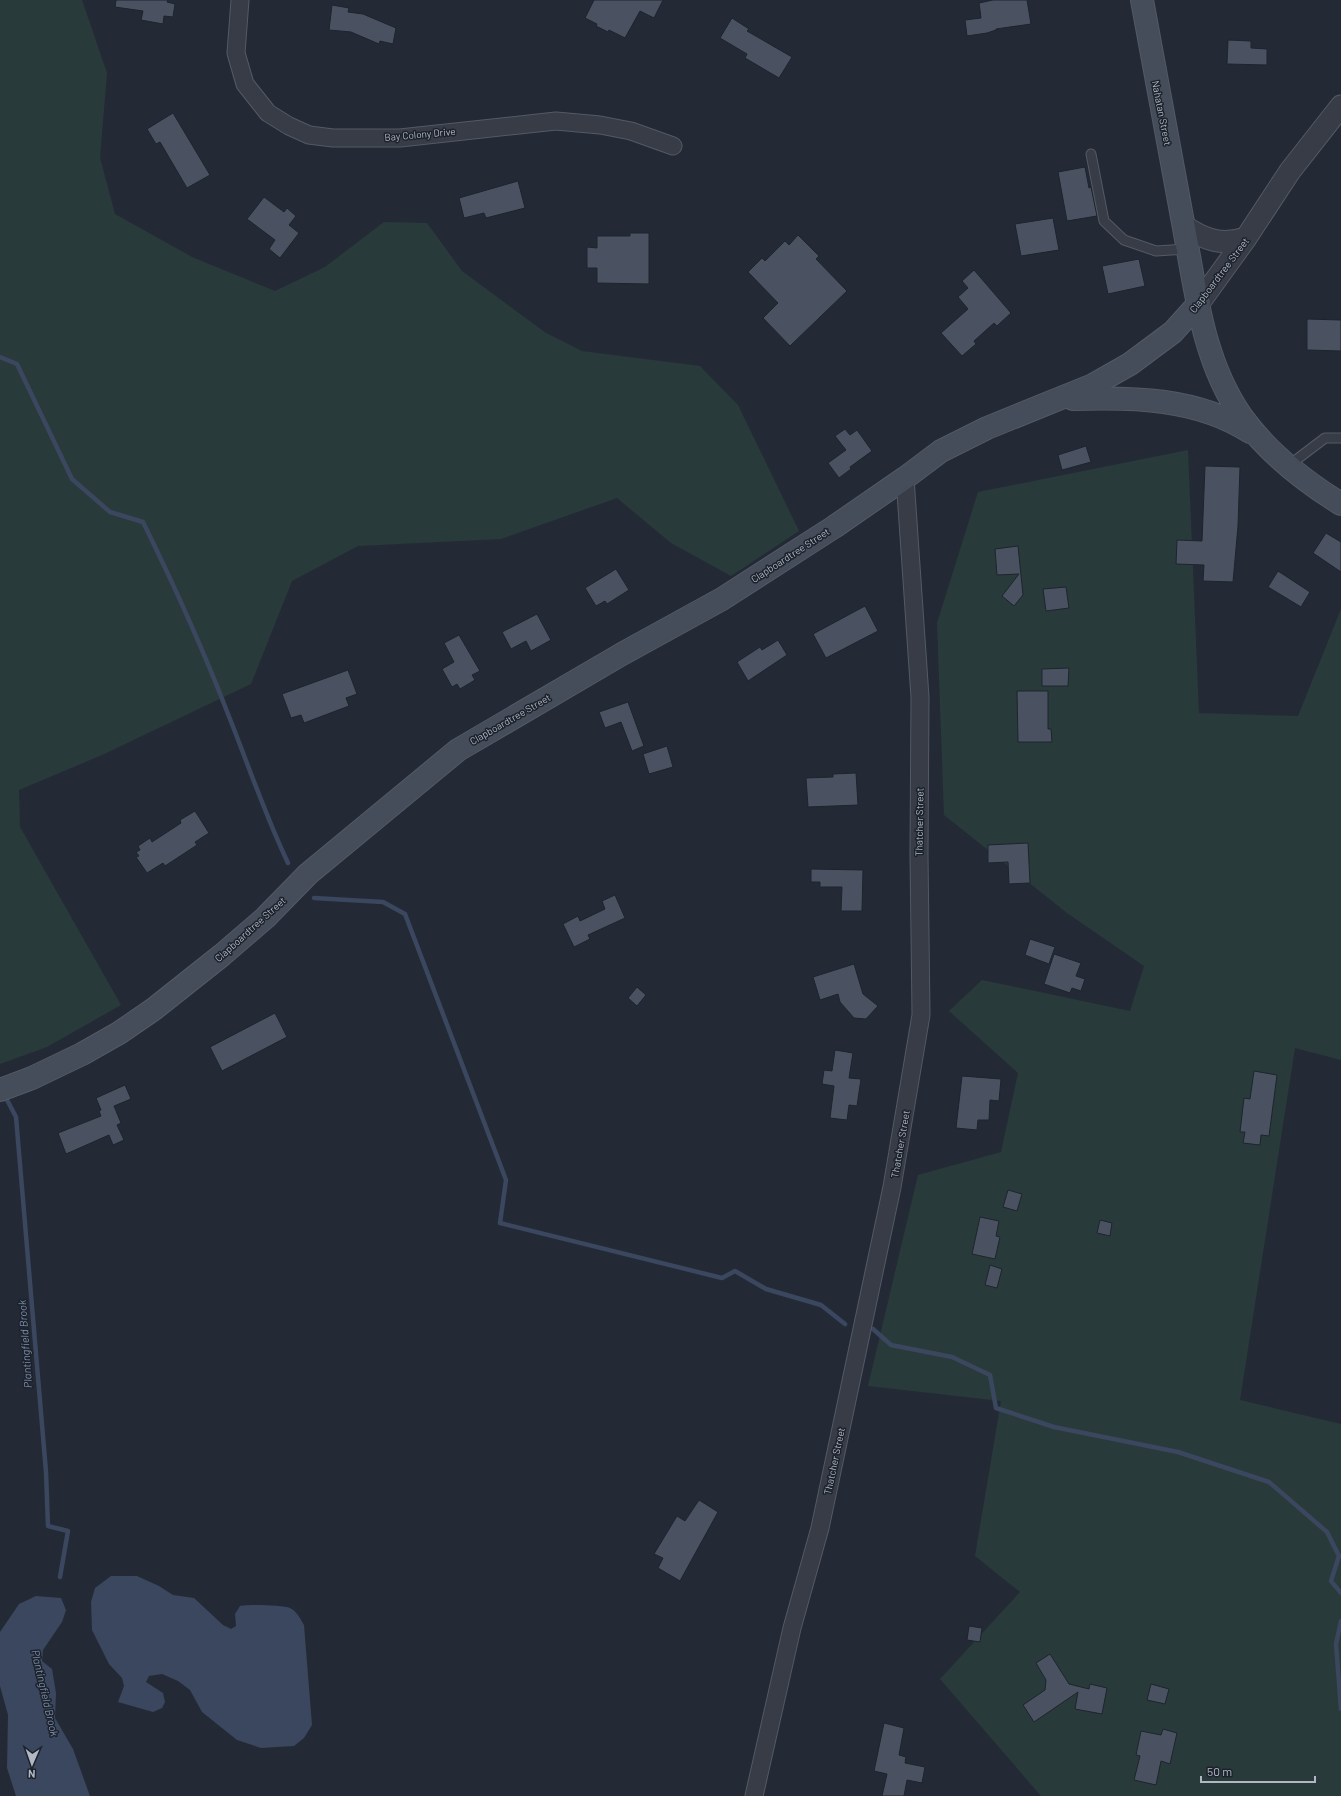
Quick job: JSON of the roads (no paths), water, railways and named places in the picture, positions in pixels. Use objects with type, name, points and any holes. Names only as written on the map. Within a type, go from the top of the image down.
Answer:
[{"type":"main road","name":"Nahatan Street","points":[[1142,0],[1193,282],[1199,303],[1205,335],[1215,366],[1232,402],[1261,440],[1288,466],[1341,504]]},
{"type":"main road","name":"Clapboardtree Street","points":[[0,1090],[32,1078],[82,1054],[119,1033],[154,1009],[265,918],[308,874],[458,750],[622,654],[722,599],[906,478],[941,452],[987,428],[1093,385],[1152,349],[1173,332],[1199,303]]},
{"type":"main road","name":"Clapboardtree Street","points":[[1058,400],[1104,398],[1149,399],[1217,414],[1234,422],[1261,440]]},
{"type":"street","name":"Bay Colony Drive","points":[[240,0],[236,53],[245,84],[268,113],[288,126],[309,134],[334,138],[400,138],[556,121],[600,125],[631,130],[673,146]]},
{"type":"street","name":"Clapboardtree Street","points":[[1199,303],[1246,238],[1290,171],[1341,106]]},
{"type":"street","points":[[1184,226],[1193,232],[1216,242],[1232,243],[1246,238]]},
{"type":"street","name":"Thatcher Street","points":[[754,1796],[792,1628],[821,1521],[892,1187],[921,1015],[919,862],[920,697],[906,478]]},
{"type":"lane","points":[[1091,154],[1104,221],[1109,226],[1124,240],[1156,250],[1188,249]]},
{"type":"lane","points":[[1288,466],[1325,438],[1341,438]]},
{"type":"water","points":[[111,1576],[137,1576],[159,1586],[173,1595],[194,1598],[223,1625],[231,1629],[236,1626],[235,1614],[240,1606],[280,1606],[290,1608],[295,1611],[304,1625],[312,1725],[304,1738],[294,1746],[261,1748],[237,1740],[202,1712],[190,1690],[178,1681],[162,1674],[149,1676],[146,1682],[163,1693],[165,1702],[162,1708],[153,1712],[118,1702],[124,1686],[122,1678],[109,1664],[92,1630],[91,1602],[95,1588]]},
{"type":"water","points":[[36,1596],[61,1598],[66,1610],[62,1622],[43,1650],[42,1661],[52,1669],[56,1693],[55,1718],[73,1749],[90,1796],[16,1796],[7,1768],[8,1715],[0,1686],[0,1632],[19,1604]]},
{"type":"waterway","points":[[0,357],[17,364],[72,479],[110,512],[143,522],[198,641],[264,808],[288,863]]},
{"type":"waterway","points":[[314,898],[383,902],[405,914],[506,1180],[500,1223],[722,1278],[735,1271],[766,1289],[821,1305],[845,1324]]},
{"type":"waterway","name":"Plantingfield Brook","points":[[5,1096],[16,1117],[46,1472],[48,1526],[68,1531],[60,1577]]},
{"type":"waterway","points":[[873,1329],[891,1345],[952,1357],[990,1375],[996,1408],[1054,1427],[1178,1452],[1269,1482],[1327,1532],[1339,1556],[1331,1581],[1341,1593]]},
{"type":"waterway","points":[[1341,1621],[1336,1644],[1341,1709]]}]
